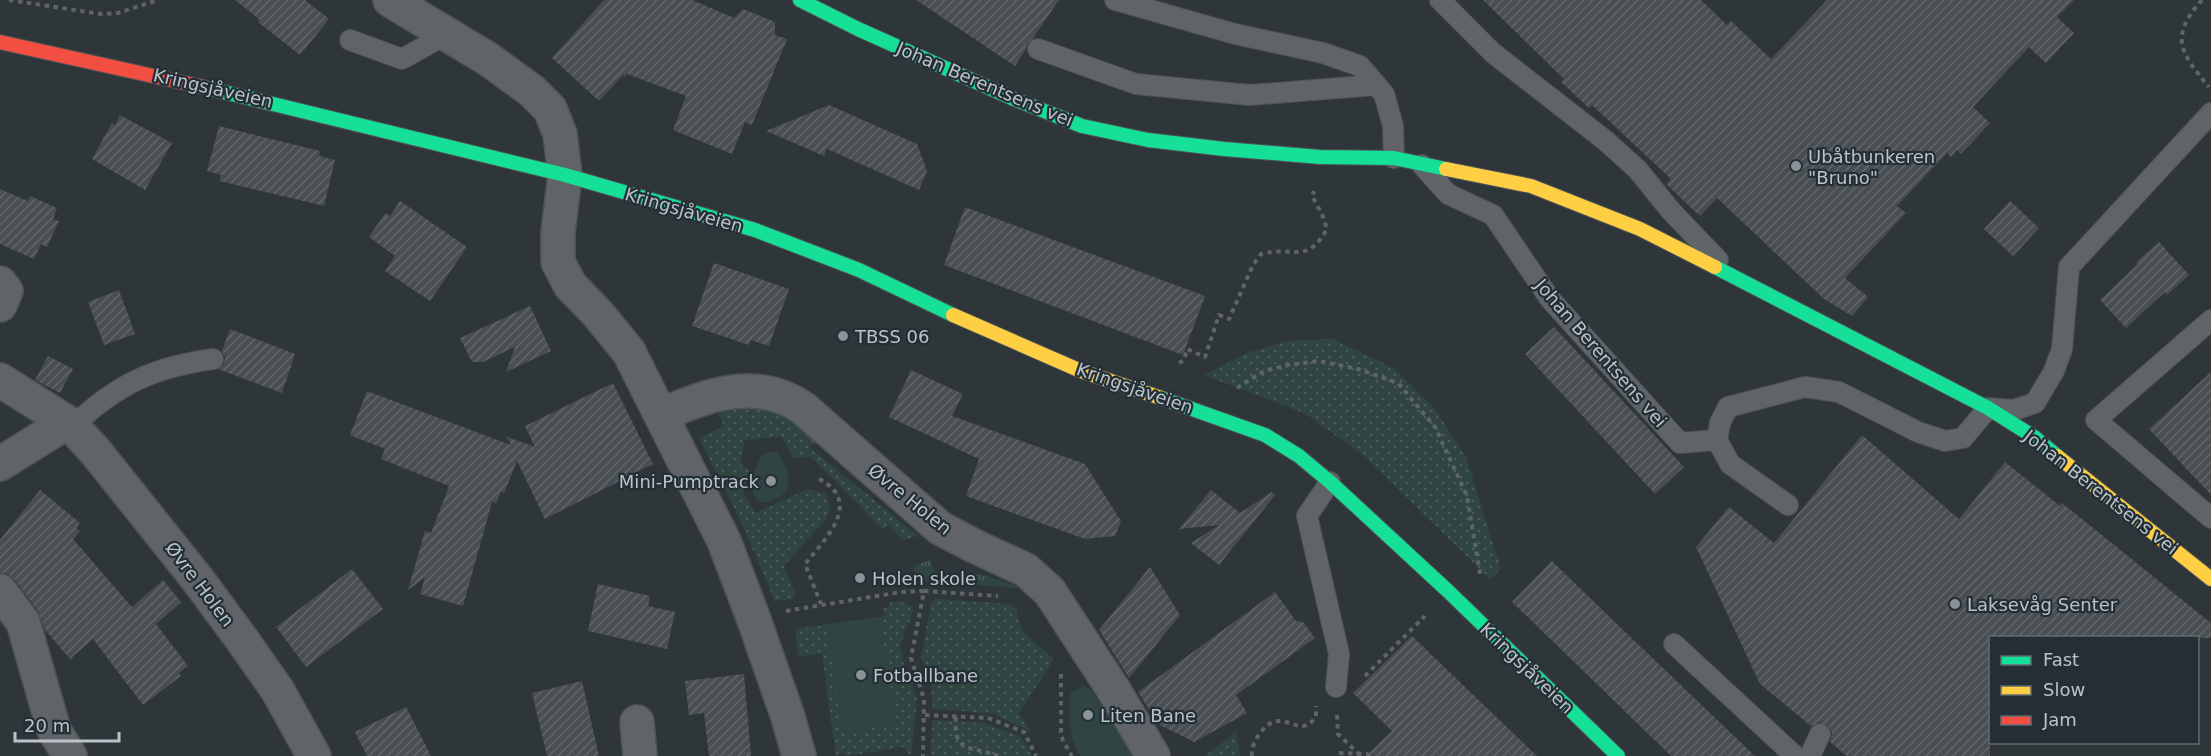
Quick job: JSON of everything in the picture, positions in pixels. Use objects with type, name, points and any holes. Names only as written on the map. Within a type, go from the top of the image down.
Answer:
[{"type":"main road","name":"Johan Berentsens vei","points":[[800,0],[858,29],[1004,95],[1082,126],[1148,140],[1224,149],[1320,157],[1394,158],[1531,186],[1640,229],[1988,408],[2034,437],[2211,579]]},
{"type":"main road","name":"Kringsjåveien","points":[[0,42],[264,100],[565,175],[755,230],[859,270],[974,325],[1072,367],[1265,435],[1299,456],[1330,482],[1457,600],[1618,756]]},
{"type":"street","points":[[390,0],[488,58],[532,91],[550,109],[560,134],[565,175],[559,211],[558,262],[570,285],[598,314],[629,352],[724,541],[788,717],[799,756]]},
{"type":"street","points":[[0,283],[6,291],[0,305]]},
{"type":"street","name":"Øvre Holen","points":[[0,380],[70,424],[95,451],[211,597],[278,691],[314,756]]},
{"type":"street","name":"Øvre Holen","points":[[662,415],[694,400],[752,390],[778,394],[803,408],[940,528],[1026,570],[1050,591],[1153,756]]},
{"type":"street","points":[[0,464],[56,429],[70,424]]},
{"type":"street","points":[[0,591],[23,622],[54,730],[70,756]]},
{"type":"street","points":[[637,722],[640,756]]},
{"type":"lane","points":[[1115,0],[1235,34],[1323,53],[1360,66],[1384,94],[1393,126],[1394,158]]},
{"type":"lane","name":"Johan Berentsens vei","points":[[1440,0],[1493,53],[1606,141],[1638,170],[1671,211],[1735,276]]},
{"type":"lane","points":[[350,40],[402,59],[447,34]]},
{"type":"lane","points":[[1038,49],[1136,84],[1250,95],[1376,85]]},
{"type":"lane","name":"Johan Berentsens vei","points":[[1988,408],[2014,410],[2035,403],[2055,371],[2062,349],[2069,267],[2211,113]]},
{"type":"lane","name":"Johan Berentsens vei","points":[[1421,164],[1448,194],[1493,215],[1550,299],[1680,443],[1717,440]]},
{"type":"lane","points":[[2211,320],[2096,420],[2211,518]]},
{"type":"lane","points":[[70,424],[75,424],[103,399],[142,376],[192,362],[213,359]]},
{"type":"lane","points":[[1788,505],[1730,464],[1717,440],[1720,403],[1805,387],[1839,392],[1918,432],[1945,441],[1963,438],[1988,408]]},
{"type":"lane","points":[[1330,482],[1306,516],[1339,654],[1336,687]]},
{"type":"lane","points":[[1674,644],[1795,756]]},
{"type":"lane","points":[[1810,756],[1820,734]]},
{"type":"path","points":[[9,0],[101,14],[118,13],[159,0]]},
{"type":"path","points":[[2202,0],[2183,26],[2181,37],[2190,63],[2211,90]]},
{"type":"path","points":[[1179,363],[1184,360],[1187,349],[1205,357],[1219,315],[1229,319],[1253,265],[1261,254],[1302,252],[1318,244],[1327,229],[1322,213],[1312,196]]},
{"type":"path","points":[[1233,391],[1264,371],[1319,361],[1358,369],[1398,383],[1435,427],[1467,496],[1480,575]]},
{"type":"path","points":[[819,479],[834,489],[840,508],[836,525],[805,564],[821,604]]},
{"type":"path","points":[[753,617],[902,592],[924,591],[1006,597]]},
{"type":"path","points":[[923,756],[925,716],[921,686],[911,658],[924,591]]},
{"type":"path","points":[[1358,683],[1425,616]]},
{"type":"path","points":[[1061,664],[1061,732],[1063,741],[1072,756]]},
{"type":"path","points":[[1336,687],[1338,734],[1361,756]]},
{"type":"path","points":[[925,716],[988,718],[1024,732],[1036,756]]},
{"type":"path","points":[[957,717],[955,730],[958,740],[969,749],[998,756]]},
{"type":"path","points":[[1252,756],[1252,745],[1255,739],[1270,723],[1281,721],[1302,727],[1308,726],[1316,717]]},
{"type":"path","points":[[1339,753],[1370,756]]},
{"type":"green space","points":[[1333,339],[1395,369],[1435,409],[1466,457],[1501,569],[1490,579],[1364,456],[1306,414],[1204,375],[1247,353],[1288,341]]},
{"type":"green space","points":[[774,405],[818,442],[808,446],[918,536],[903,540],[889,525],[882,529],[811,457],[793,458],[782,437],[745,440],[740,464],[749,469],[744,493],[755,513],[808,489],[826,493],[830,506],[827,518],[784,566],[796,595],[793,599],[775,601],[741,522],[699,438],[724,426],[718,414],[727,410]]},
{"type":"green space","name":"Mini-Pumptrack","points":[[768,452],[777,452],[783,461],[789,478],[788,485],[780,497],[760,503],[752,487],[761,456]]},
{"type":"green space","points":[[930,560],[934,570],[973,583],[976,573],[1028,589],[917,580],[913,566]]},
{"type":"green space","points":[[935,599],[1010,604],[1016,608],[1022,631],[1054,659],[1019,713],[1030,731],[991,713],[933,709],[930,679],[921,659],[931,602]]},
{"type":"green space","points":[[900,601],[912,607],[913,611],[900,647],[902,659],[917,698],[911,756],[904,747],[846,756],[843,753],[836,756],[822,654],[798,656],[795,629],[879,617],[886,615],[882,609],[889,607],[889,603]]},
{"type":"green space","name":"Fotballbane","points":[[879,617],[897,725],[842,732],[827,625]]},
{"type":"green space","name":"Liten Bane","points":[[1084,686],[1092,691],[1133,756],[1080,756],[1071,733],[1069,709],[1071,692]]},
{"type":"green space","points":[[932,720],[984,723],[1021,737],[1032,756],[931,756]]},
{"type":"green space","points":[[1236,732],[1240,756],[1205,756]]},
{"type":"building","points":[[235,0],[305,0],[329,19],[300,55],[258,22],[260,20]]},
{"type":"building","points":[[604,0],[692,0],[734,18],[743,9],[775,22],[775,35],[787,39],[752,125],[745,122],[732,154],[673,130],[686,96],[627,74],[624,77],[623,75],[599,101],[552,58]]},
{"type":"building","points":[[916,0],[1059,0],[1027,44],[1015,66]]},
{"type":"building","name":"Ubåtbunkeren \"Bruno\"","points":[[1483,0],[1701,0],[1727,25],[1731,21],[1771,59],[1827,0],[2074,0],[2057,17],[2074,33],[2046,63],[2029,47],[1973,107],[1990,123],[1961,154],[1957,150],[1951,157],[1947,153],[1897,206],[1906,213],[1845,278],[1868,297],[1852,316],[1824,299],[1717,198],[1700,216],[1666,184],[1671,179],[1592,105],[1589,108],[1561,82],[1564,79]]},
{"type":"building","points":[[829,105],[917,144],[927,171],[919,190],[827,149],[824,156],[766,131]]},
{"type":"building","points":[[120,115],[172,143],[145,190],[92,159],[112,123],[115,125]]},
{"type":"building","points":[[219,126],[320,151],[319,156],[335,160],[324,206],[220,181],[221,175],[207,171]]},
{"type":"building","points":[[0,189],[28,201],[30,196],[57,208],[53,219],[59,221],[47,247],[41,244],[34,259],[0,244]]},
{"type":"building","points":[[400,201],[467,247],[430,301],[385,271],[395,256],[369,237],[385,213],[390,216]]},
{"type":"building","points":[[2010,201],[2039,228],[2013,256],[1984,229]]},
{"type":"building","points":[[965,207],[1205,296],[1183,355],[944,265]]},
{"type":"building","points":[[2159,242],[2189,275],[2167,295],[2165,292],[2126,328],[2100,300],[2138,264],[2136,262]]},
{"type":"building","points":[[714,263],[789,289],[769,346],[751,340],[749,345],[692,326]]},
{"type":"building","points":[[119,290],[135,334],[104,345],[88,302]]},
{"type":"building","points":[[530,306],[551,351],[506,372],[515,347],[483,362],[472,362],[460,338]]},
{"type":"building","points":[[1554,327],[1684,467],[1655,494],[1525,354]]},
{"type":"building","points":[[230,329],[295,354],[282,393],[218,369],[224,363],[225,357],[222,351]]},
{"type":"building","points":[[48,356],[73,369],[60,393],[35,380]]},
{"type":"building","points":[[911,370],[963,394],[952,416],[1085,464],[1121,521],[1115,536],[1085,539],[966,496],[979,459],[889,417]]},
{"type":"building","points":[[2211,372],[2211,495],[2149,429]]},
{"type":"building","points":[[613,383],[653,464],[545,519],[517,461],[504,493],[501,492],[496,503],[492,502],[463,606],[420,594],[425,577],[408,590],[425,531],[431,533],[449,486],[381,459],[385,449],[350,435],[367,391],[511,445],[507,437],[535,447],[525,426]]},
{"type":"building","name":"Laksevåg Senter","points":[[1862,435],[1959,519],[2005,462],[2060,506],[2062,503],[2211,623],[2211,638],[2199,638],[2199,636],[1989,636],[1990,756],[1847,756],[1830,742],[1832,733],[1829,727],[1819,722],[1811,726],[1760,684],[1696,547],[1729,507],[1774,543]]},
{"type":"building","points":[[40,490],[80,523],[76,528],[80,531],[73,539],[132,607],[163,580],[181,602],[156,624],[188,666],[179,673],[181,676],[143,705],[93,639],[70,659],[45,630],[38,611],[15,580],[8,574],[0,573],[0,540]]},
{"type":"building","points":[[1211,490],[1240,513],[1272,492],[1275,495],[1219,565],[1191,543],[1219,525],[1179,529]]},
{"type":"building","points":[[1552,561],[1755,756],[1671,756],[1512,602]]},
{"type":"building","points":[[1150,567],[1180,615],[1129,678],[1099,630]]},
{"type":"building","points":[[352,569],[383,609],[306,667],[276,627]]},
{"type":"building","points":[[598,584],[650,596],[648,606],[675,612],[667,649],[588,631]]},
{"type":"building","points":[[1275,592],[1296,621],[1303,622],[1315,638],[1236,695],[1247,713],[1194,742],[1158,724],[1138,692]]},
{"type":"building","points":[[1412,636],[1537,756],[1366,756],[1392,731],[1353,693]]},
{"type":"building","points":[[744,674],[751,756],[709,756],[704,713],[689,715],[685,681]]},
{"type":"building","points":[[582,681],[599,756],[547,756],[532,693]]},
{"type":"building","points":[[406,707],[431,756],[367,756],[355,732]]},
{"type":"traffic: fast","points":[[800,0],[858,29],[1014,99],[1082,126],[1148,140],[1224,149],[1320,157],[1394,158],[1446,169]]},
{"type":"traffic: fast","points":[[203,87],[565,175],[755,230],[859,270],[953,315]]},
{"type":"traffic: fast","points":[[1715,267],[1988,408],[2034,437],[2057,456]]},
{"type":"traffic: fast","points":[[1161,398],[1265,435],[1299,456],[1449,592],[1618,756]]},
{"type":"traffic: slow","points":[[1446,169],[1531,186],[1640,229],[1715,267]]},
{"type":"traffic: slow","points":[[953,315],[1081,371],[1161,398]]},
{"type":"traffic: slow","points":[[2057,456],[2211,579]]},
{"type":"traffic: jam","points":[[0,42],[203,87]]},
{"type":"place","name":"Ubåtbunkeren \"Bruno\"","points":[[1796,166]]},
{"type":"place","name":"TBSS 06","points":[[843,336]]},
{"type":"place","name":"Mini-Pumptrack","points":[[771,481]]},
{"type":"place","name":"Holen skole","points":[[860,578]]},
{"type":"place","name":"Laksevåg Senter","points":[[1955,604]]},
{"type":"place","name":"Fotballbane","points":[[861,675]]},
{"type":"place","name":"Liten Bane","points":[[1088,715]]}]
